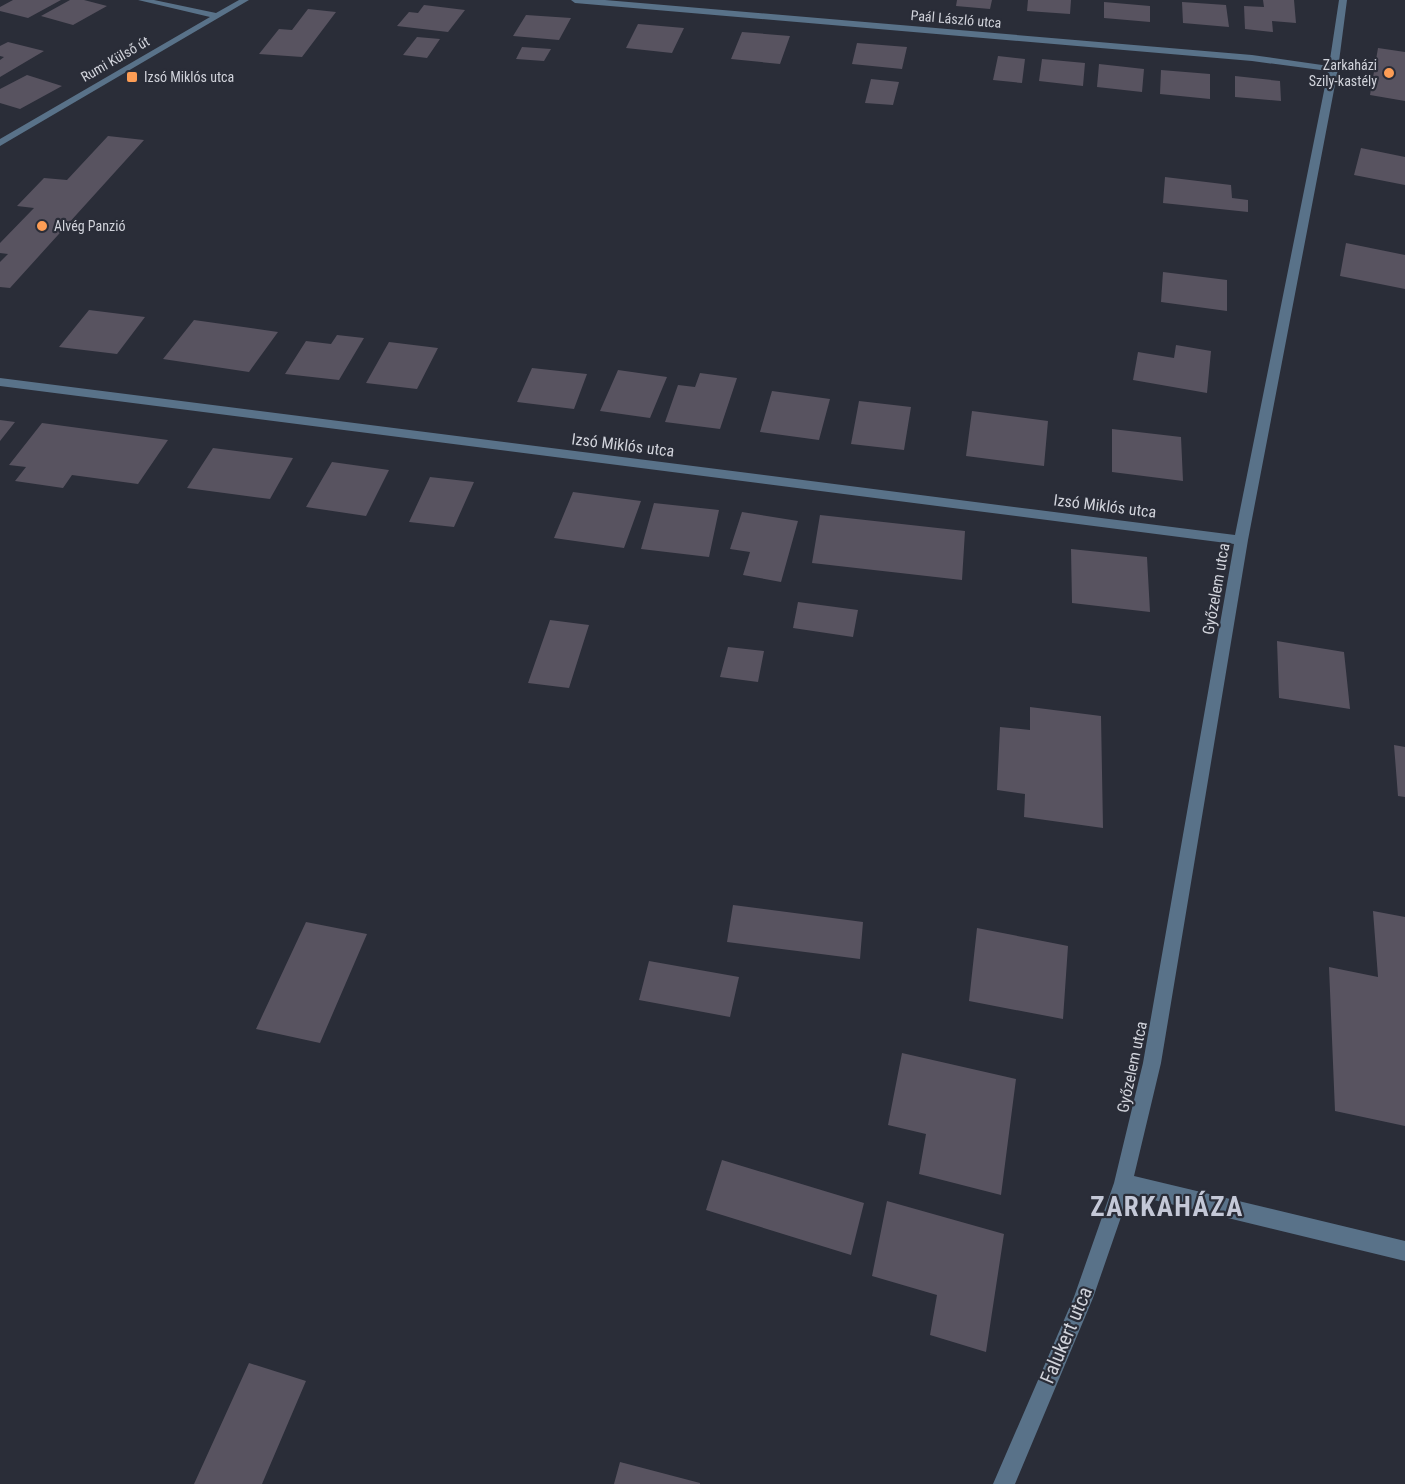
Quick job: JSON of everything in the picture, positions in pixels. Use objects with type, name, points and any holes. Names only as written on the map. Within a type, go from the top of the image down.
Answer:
[{"type":"street","points":[[142,0],[217,16]]},
{"type":"street","name":"Rumi Külső út","points":[[0,142],[245,0]]},
{"type":"street","name":"Paál László utca","points":[[575,0],[1252,58],[1333,69]]},
{"type":"street","name":"Győzelem utca","points":[[1123,1183],[1152,1063],[1241,540],[1333,69],[1343,0]]},
{"type":"street","name":"Izsó Miklós utca","points":[[0,382],[1241,540]]},
{"type":"street","points":[[1123,1183],[1405,1251]]},
{"type":"street","name":"Falukert utca","points":[[1004,1484],[1083,1298],[1123,1183]]},
{"type":"building","points":[[13,0],[61,0],[28,18],[0,11],[0,7]]},
{"type":"building","points":[[70,0],[84,0],[107,6],[73,25],[41,16]]},
{"type":"building","points":[[957,0],[992,0],[990,9],[956,6]]},
{"type":"building","points":[[1028,0],[1071,0],[1070,14],[1027,11]]},
{"type":"building","points":[[1263,0],[1294,0],[1296,23],[1272,21],[1273,32],[1245,29],[1244,6],[1264,7]]},
{"type":"building","points":[[1104,2],[1150,6],[1150,22],[1104,18]]},
{"type":"building","points":[[1182,2],[1226,5],[1229,27],[1183,23]]},
{"type":"building","points":[[424,5],[465,10],[448,32],[397,26],[409,12],[418,13]]},
{"type":"building","points":[[308,9],[336,12],[302,57],[259,54],[279,29],[292,30]]},
{"type":"building","points":[[526,15],[571,18],[559,40],[513,36]]},
{"type":"building","points":[[638,24],[684,28],[672,53],[626,48]]},
{"type":"building","points":[[742,32],[790,36],[780,64],[731,59]]},
{"type":"building","points":[[417,37],[440,39],[427,58],[403,55]]},
{"type":"building","points":[[8,42],[44,51],[0,77],[0,60],[4,57],[0,56],[0,46]]},
{"type":"building","points":[[857,43],[907,47],[902,69],[852,64]]},
{"type":"building","points":[[522,47],[551,49],[544,61],[516,59]]},
{"type":"building","name":"Zarkaházi Szily-kastély","points":[[1378,48],[1405,52],[1405,101],[1370,95]]},
{"type":"building","points":[[998,56],[1025,59],[1022,83],[993,80]]},
{"type":"building","points":[[1042,59],[1085,63],[1083,86],[1039,81]]},
{"type":"building","points":[[1099,64],[1144,69],[1142,92],[1097,87]]},
{"type":"building","points":[[1161,70],[1210,74],[1210,99],[1160,94]]},
{"type":"building","points":[[27,75],[62,86],[20,109],[0,103],[0,89]]},
{"type":"building","points":[[1235,76],[1280,81],[1281,101],[1235,97]]},
{"type":"building","points":[[871,79],[899,82],[893,105],[865,103]]},
{"type":"building","name":"Alvég Panzió","points":[[108,136],[144,140],[10,288],[0,287],[0,262],[8,254],[0,253],[0,243],[34,208],[17,206],[44,178],[67,180]]},
{"type":"building","points":[[1361,148],[1405,157],[1405,185],[1354,175]]},
{"type":"building","points":[[1165,177],[1231,185],[1232,198],[1248,200],[1248,212],[1163,203]]},
{"type":"building","points":[[1346,243],[1405,255],[1405,289],[1340,276]]},
{"type":"building","points":[[1163,272],[1227,280],[1227,311],[1161,302]]},
{"type":"building","points":[[89,310],[145,317],[117,354],[59,347]]},
{"type":"building","points":[[194,320],[278,332],[249,372],[163,359]]},
{"type":"building","points":[[337,335],[364,338],[339,380],[285,374],[306,341],[331,344]]},
{"type":"building","points":[[389,342],[438,348],[417,389],[366,383]]},
{"type":"building","points":[[1176,345],[1211,351],[1207,393],[1133,380],[1138,352],[1174,358]]},
{"type":"building","points":[[532,368],[587,374],[574,409],[517,402]]},
{"type":"building","points":[[618,370],[667,377],[650,418],[600,411]]},
{"type":"building","points":[[700,373],[737,378],[720,429],[665,422],[678,385],[695,387]]},
{"type":"building","points":[[772,391],[830,399],[819,440],[760,432]]},
{"type":"building","points":[[859,401],[911,407],[904,450],[851,444]]},
{"type":"building","points":[[972,411],[1048,421],[1044,466],[966,456]]},
{"type":"building","points":[[0,420],[15,422],[0,441]]},
{"type":"building","points":[[42,423],[168,440],[138,484],[72,475],[63,488],[15,481],[26,467],[9,465]]},
{"type":"building","points":[[1112,429],[1181,437],[1183,481],[1112,472]]},
{"type":"building","points":[[213,448],[293,458],[270,499],[187,488]]},
{"type":"building","points":[[332,462],[389,470],[366,516],[306,507]]},
{"type":"building","points":[[430,477],[474,482],[454,527],[409,522]]},
{"type":"building","points":[[573,492],[641,501],[624,548],[554,538]]},
{"type":"building","points":[[654,503],[719,510],[709,557],[641,549]]},
{"type":"building","points":[[742,512],[798,521],[781,582],[743,575],[750,552],[730,549]]},
{"type":"building","points":[[820,515],[965,531],[962,580],[812,563]]},
{"type":"building","points":[[1071,549],[1147,557],[1150,612],[1072,603]]},
{"type":"building","points":[[798,602],[858,610],[853,637],[793,628]]},
{"type":"building","points":[[550,620],[589,625],[569,688],[528,683]]},
{"type":"building","points":[[1277,641],[1344,652],[1350,709],[1279,698]]},
{"type":"building","points":[[728,647],[764,651],[758,682],[720,677]]},
{"type":"building","points":[[1030,707],[1101,716],[1103,828],[1024,817],[1025,794],[997,790],[1000,727],[1030,730]]},
{"type":"building","points":[[1394,745],[1405,747],[1405,797],[1398,796]]},
{"type":"building","points":[[733,905],[863,922],[860,959],[727,942]]},
{"type":"building","points":[[1373,911],[1405,917],[1405,1126],[1335,1111],[1329,967],[1378,977]]},
{"type":"building","points":[[306,922],[367,934],[320,1043],[256,1029]]},
{"type":"building","points":[[977,928],[1068,946],[1063,1019],[969,1001]]},
{"type":"building","points":[[649,961],[739,977],[730,1017],[639,1000]]},
{"type":"building","points":[[902,1053],[1016,1079],[1001,1195],[919,1174],[926,1134],[888,1125]]},
{"type":"building","points":[[722,1160],[864,1203],[851,1255],[706,1210]]},
{"type":"building","points":[[887,1201],[1004,1234],[986,1352],[930,1335],[937,1295],[872,1276]]},
{"type":"building","points":[[249,1363],[306,1381],[262,1484],[194,1484]]},
{"type":"building","points":[[620,1462],[700,1483],[700,1484],[614,1484]]},
{"type":"place","name":"Zarkaházi Szily-kastély","points":[[1389,73]]},
{"type":"place","name":"Izsó Miklós utca","points":[[132,77]]},
{"type":"place","name":"Alvég Panzió","points":[[42,226]]},
{"type":"district","name":"ZARKAHÁZA","points":[[1167,1207]]}]
